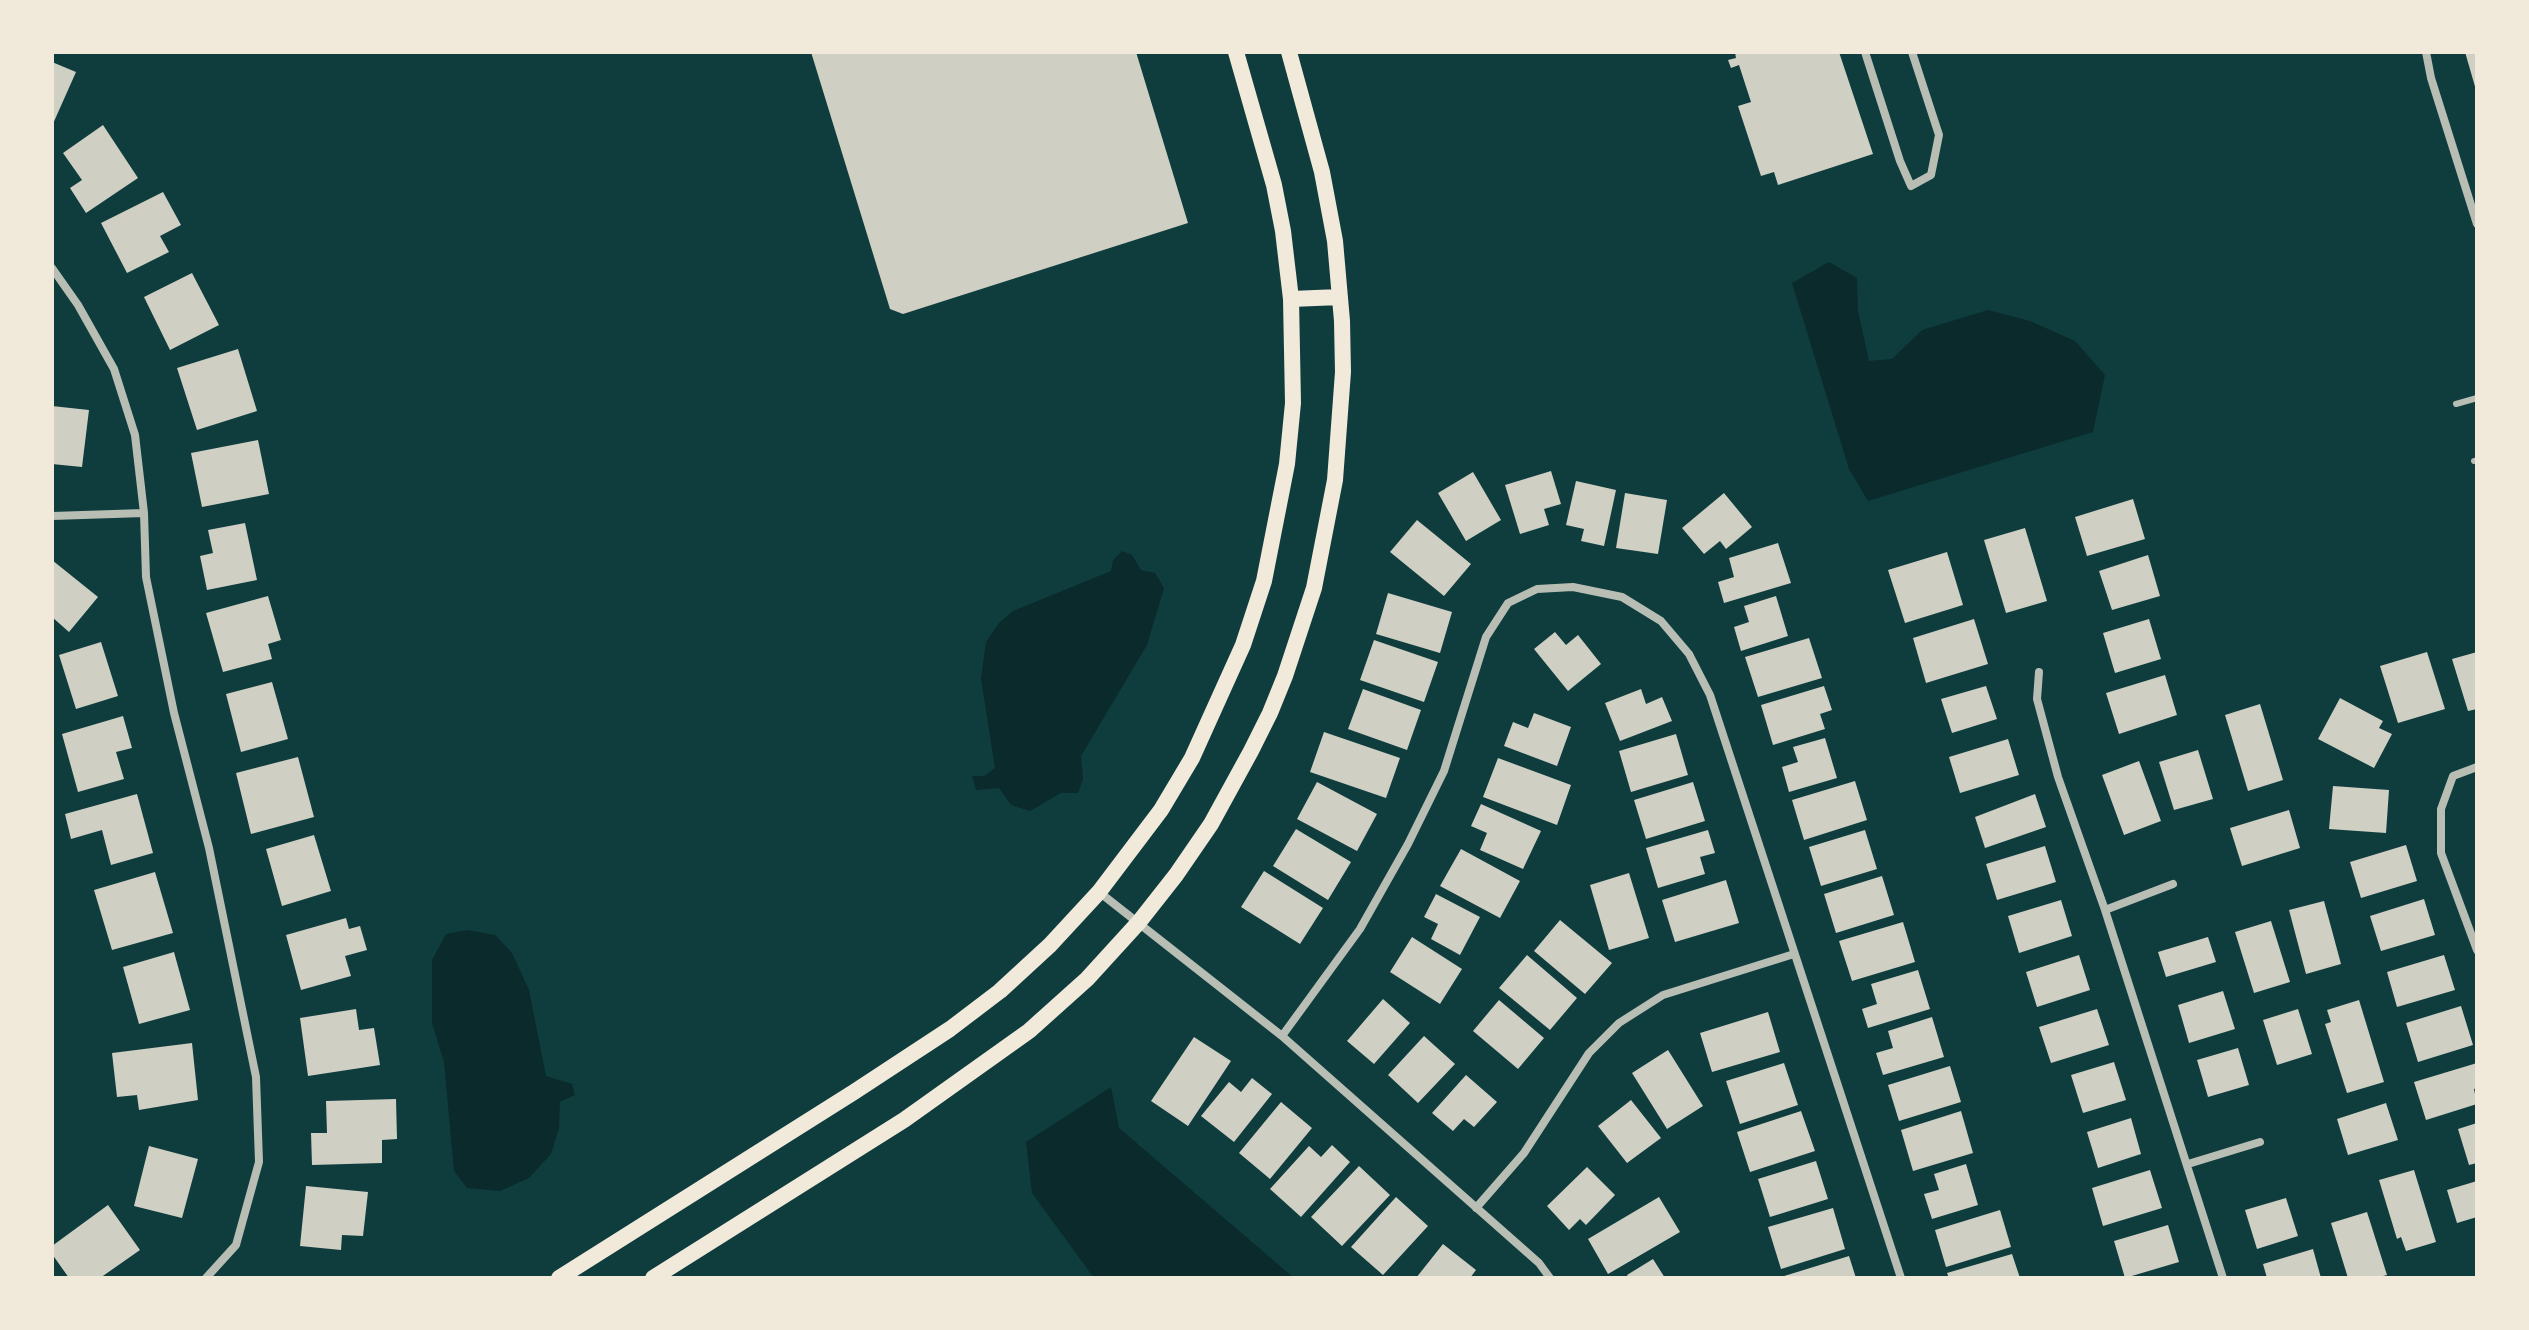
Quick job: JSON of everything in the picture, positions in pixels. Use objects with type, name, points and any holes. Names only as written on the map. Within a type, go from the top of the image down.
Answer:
[{"type":"main road","points":[[559,1278],[950,1029],[1020,973],[1099,892],[1161,810],[1192,758],[1243,645],[1264,581],[1287,464],[1290,433],[1293,350],[1283,231],[1274,185],[1236,52]]},
{"type":"main road","points":[[653,1278],[904,1120],[1029,1031],[1087,979],[1139,922],[1211,824],[1251,751],[1285,676],[1314,588],[1335,480],[1343,372],[1335,241],[1322,172],[1289,52]]},
{"type":"main road","points":[[1291,299],[1340,297]]},
{"type":"street","points":[[1865,52],[1911,186],[1931,175],[1939,135],[1912,52]]},
{"type":"street","points":[[2426,52],[2431,78],[2477,224]]},
{"type":"street","points":[[52,268],[78,305],[114,369],[135,435],[144,513],[146,577],[174,713],[215,876],[256,1077],[259,1162],[236,1245],[206,1278]]},
{"type":"street","points":[[52,516],[144,513]]},
{"type":"street","points":[[1282,1036],[1360,929],[1408,844],[1444,771],[1486,637],[1508,603],[1537,589],[1573,587],[1622,597],[1661,621],[1689,654],[1710,695],[1901,1278]]},
{"type":"street","points":[[2039,672],[2037,699],[2055,764],[2223,1278]]},
{"type":"street","points":[[2477,767],[2453,776],[2441,809],[2441,853],[2477,950]]},
{"type":"street","points":[[2105,910],[2173,884]]},
{"type":"street","points":[[1099,892],[1282,1036],[1539,1263],[1550,1278]]},
{"type":"street","points":[[1476,1208],[1524,1153],[1589,1053],[1619,1023],[1663,995],[1794,954]]},
{"type":"street","points":[[2188,1164],[2260,1142]]},
{"type":"lane","points":[[2456,404],[2477,398]]},
{"type":"water","points":[[1829,262],[1857,278],[1858,311],[1869,361],[1892,359],[1922,330],[1988,310],[2030,321],[2075,341],[2105,375],[2093,432],[1868,501],[1849,469],[1792,283]]},
{"type":"water","points":[[1122,551],[1132,555],[1141,570],[1155,573],[1164,588],[1147,645],[1081,756],[1083,779],[1078,793],[1061,793],[1030,811],[1011,805],[999,788],[976,790],[972,776],[984,776],[995,768],[981,679],[986,642],[999,623],[1013,611],[1111,571],[1113,560]]},
{"type":"water","points":[[467,930],[495,935],[512,953],[529,990],[546,1076],[572,1084],[575,1095],[560,1102],[559,1128],[551,1154],[529,1178],[500,1191],[467,1188],[454,1171],[444,1062],[432,1023],[432,960],[446,934]]},
{"type":"water","points":[[1111,1087],[1119,1128],[1294,1278],[1094,1278],[1032,1193],[1026,1142]]},
{"type":"building","points":[[811,52],[1136,52],[1188,223],[903,314],[890,309]]},
{"type":"building","points":[[1735,52],[1839,52],[1873,154],[1778,185],[1774,172],[1761,176],[1738,106],[1751,102],[1739,65],[1731,68],[1728,60],[1736,58]]},
{"type":"building","points":[[2465,52],[2477,52],[2477,90],[2476,90]]},
{"type":"building","points":[[52,62],[76,72],[52,126]]},
{"type":"building","points":[[103,125],[138,178],[86,213],[70,188],[82,180],[63,153]]},
{"type":"building","points":[[163,192],[181,225],[160,236],[169,252],[127,273],[101,223]]},
{"type":"building","points":[[192,273],[219,325],[170,350],[144,297]]},
{"type":"building","points":[[238,349],[257,411],[197,430],[177,368]]},
{"type":"building","points":[[52,406],[89,410],[82,467],[52,464]]},
{"type":"building","points":[[258,440],[269,494],[202,507],[191,453]]},
{"type":"building","points":[[1551,471],[1561,504],[1544,509],[1549,525],[1520,534],[1505,485]]},
{"type":"building","points":[[1473,472],[1501,520],[1466,541],[1438,493]]},
{"type":"building","points":[[1576,481],[1616,490],[1604,546],[1581,541],[1584,529],[1566,525]]},
{"type":"building","points":[[1625,493],[1667,500],[1658,554],[1616,548]]},
{"type":"building","points":[[1724,493],[1752,527],[1726,549],[1720,541],[1704,554],[1682,528]]},
{"type":"building","points":[[2133,499],[2145,539],[2087,556],[2075,517]]},
{"type":"building","points":[[1417,520],[1471,564],[1444,596],[1390,552]]},
{"type":"building","points":[[245,523],[257,580],[207,590],[200,556],[213,553],[208,530]]},
{"type":"building","points":[[2025,528],[2047,601],[2006,613],[1984,540]]},
{"type":"building","points":[[1778,543],[1791,583],[1724,603],[1718,582],[1734,577],[1729,558]]},
{"type":"building","points":[[1947,552],[1963,605],[1905,623],[1888,570]]},
{"type":"building","points":[[2148,555],[2160,596],[2112,610],[2099,571]]},
{"type":"building","points":[[52,560],[98,597],[69,632],[52,617]]},
{"type":"building","points":[[1388,593],[1452,612],[1440,653],[1376,634]]},
{"type":"building","points":[[268,596],[281,640],[268,644],[272,659],[223,672],[206,613]]},
{"type":"building","points":[[1776,596],[1788,636],[1741,651],[1734,627],[1749,622],[1744,606]]},
{"type":"building","points":[[1974,619],[1988,664],[1926,683],[1913,638]]},
{"type":"building","points":[[2149,619],[2161,659],[2115,673],[2103,633]]},
{"type":"building","points":[[1555,632],[1566,645],[1578,635],[1601,664],[1568,691],[1534,649]]},
{"type":"building","points":[[1809,638],[1822,678],[1758,697],[1745,657]]},
{"type":"building","points":[[1374,640],[1438,662],[1424,702],[1360,680]]},
{"type":"building","points":[[101,642],[118,696],[76,709],[59,655]]},
{"type":"building","points":[[2427,652],[2445,709],[2398,723],[2380,666]]},
{"type":"building","points":[[2477,652],[2477,709],[2468,711],[2452,659]]},
{"type":"building","points":[[2165,675],[2177,715],[2119,734],[2106,693]]},
{"type":"building","points":[[272,682],[288,739],[241,752],[226,694]]},
{"type":"building","points":[[1824,686],[1832,710],[1820,714],[1825,729],[1773,745],[1761,705]]},
{"type":"building","points":[[1986,686],[1997,719],[1952,733],[1941,699]]},
{"type":"building","points":[[1363,689],[1421,710],[1407,750],[1348,729]]},
{"type":"building","points":[[1641,689],[1646,704],[1662,697],[1672,721],[1620,741],[1605,703]]},
{"type":"building","points":[[2340,698],[2383,721],[2379,728],[2392,734],[2374,768],[2318,739]]},
{"type":"building","points":[[2260,704],[2283,780],[2248,791],[2225,715]]},
{"type":"building","points":[[1534,713],[1571,727],[1557,766],[1504,746],[1513,722],[1528,728]]},
{"type":"building","points":[[123,716],[132,748],[116,752],[124,779],[78,792],[62,734]]},
{"type":"building","points":[[1324,732],[1400,758],[1386,798],[1310,772]]},
{"type":"building","points":[[1676,734],[1688,775],[1631,792],[1619,751]]},
{"type":"building","points":[[1825,738],[1837,778],[1789,792],[1782,767],[1798,762],[1793,747]]},
{"type":"building","points":[[2008,739],[2019,775],[1960,793],[1949,757]]},
{"type":"building","points":[[2198,750],[2213,799],[2174,810],[2159,762]]},
{"type":"building","points":[[298,757],[314,817],[251,834],[236,773]]},
{"type":"building","points":[[1498,758],[1571,785],[1557,825],[1483,797]]},
{"type":"building","points":[[2139,761],[2161,821],[2124,835],[2102,775]]},
{"type":"building","points":[[1855,781],[1867,820],[1804,840],[1792,800]]},
{"type":"building","points":[[1317,782],[1377,814],[1357,851],[1297,819]]},
{"type":"building","points":[[1693,782],[1705,821],[1646,839],[1634,800]]},
{"type":"building","points":[[2333,786],[2389,790],[2386,833],[2329,829]]},
{"type":"building","points":[[137,794],[153,853],[111,865],[102,830],[71,839],[65,814]]},
{"type":"building","points":[[2035,794],[2046,827],[1985,848],[1975,817]]},
{"type":"building","points":[[1481,804],[1541,831],[1523,869],[1480,850],[1487,833],[1471,826]]},
{"type":"building","points":[[2289,810],[2300,848],[2242,866],[2230,828]]},
{"type":"building","points":[[1296,829],[1351,862],[1328,900],[1273,866]]},
{"type":"building","points":[[1708,830],[1715,853],[1700,857],[1705,874],[1658,888],[1646,848]]},
{"type":"building","points":[[1865,830],[1877,869],[1821,886],[1809,847]]},
{"type":"building","points":[[314,835],[331,891],[282,906],[266,849]]},
{"type":"building","points":[[2406,845],[2417,881],[2361,898],[2350,862]]},
{"type":"building","points":[[2045,846],[2056,882],[1997,900],[1986,864]]},
{"type":"building","points":[[1461,849],[1520,881],[1500,918],[1440,886]]},
{"type":"building","points":[[1264,871],[1323,908],[1300,944],[1241,907]]},
{"type":"building","points":[[155,872],[173,933],[112,950],[94,890]]},
{"type":"building","points":[[1629,873],[1649,938],[1609,950],[1590,885]]},
{"type":"building","points":[[1882,876],[1894,915],[1836,933],[1824,894]]},
{"type":"building","points":[[1726,880],[1739,923],[1675,942],[1662,900]]},
{"type":"building","points":[[1436,894],[1480,917],[1460,955],[1431,939],[1438,924],[1424,917]]},
{"type":"building","points":[[2424,899],[2435,935],[2381,951],[2370,916]]},
{"type":"building","points":[[2061,900],[2072,936],[2019,953],[2008,916]]},
{"type":"building","points":[[2324,901],[2341,964],[2306,974],[2289,910]]},
{"type":"building","points":[[346,918],[349,929],[360,926],[367,950],[345,956],[351,976],[301,990],[286,935]]},
{"type":"building","points":[[1560,920],[1612,963],[1585,994],[1534,951]]},
{"type":"building","points":[[2271,921],[2290,982],[2254,993],[2235,932]]},
{"type":"building","points":[[1903,922],[1915,962],[1852,981],[1839,941]]},
{"type":"building","points":[[1412,937],[1462,969],[1440,1004],[1390,972]]},
{"type":"building","points":[[2208,937],[2216,962],[2166,977],[2158,952]]},
{"type":"building","points":[[174,952],[190,1010],[139,1024],[123,967]]},
{"type":"building","points":[[1527,955],[1577,998],[1550,1030],[1499,988]]},
{"type":"building","points":[[2079,955],[2090,990],[2037,1007],[2026,972]]},
{"type":"building","points":[[2444,955],[2455,990],[2397,1007],[2387,972]]},
{"type":"building","points":[[1918,970],[1930,1009],[1868,1028],[1862,1009],[1877,1004],[1871,984]]},
{"type":"building","points":[[2223,991],[2235,1029],[2189,1043],[2178,1005]]},
{"type":"building","points":[[1383,999],[1410,1023],[1374,1064],[1347,1041]]},
{"type":"building","points":[[1499,1000],[1544,1038],[1518,1069],[1473,1031]]},
{"type":"building","points":[[2359,1000],[2384,1082],[2347,1093],[2325,1024],[2331,1022],[2327,1010]]},
{"type":"building","points":[[2461,1006],[2473,1045],[2418,1062],[2406,1023]]},
{"type":"building","points":[[356,1009],[359,1030],[374,1028],[380,1065],[308,1076],[300,1018]]},
{"type":"building","points":[[2097,1009],[2109,1045],[2051,1063],[2039,1027]]},
{"type":"building","points":[[2298,1009],[2312,1054],[2277,1065],[2263,1020]]},
{"type":"building","points":[[1768,1012],[1780,1052],[1712,1072],[1700,1033]]},
{"type":"building","points":[[1932,1017],[1944,1057],[1883,1075],[1876,1053],[1893,1048],[1888,1031]]},
{"type":"building","points":[[1424,1036],[1455,1064],[1418,1103],[1388,1075]]},
{"type":"building","points":[[1194,1037],[1231,1061],[1188,1126],[1151,1101]]},
{"type":"building","points":[[192,1043],[198,1100],[139,1110],[137,1095],[117,1097],[112,1053]]},
{"type":"building","points":[[2238,1048],[2249,1085],[2208,1097],[2197,1060]]},
{"type":"building","points":[[1668,1050],[1703,1106],[1667,1129],[1632,1073]]},
{"type":"building","points":[[2114,1062],[2126,1100],[2083,1113],[2071,1075]]},
{"type":"building","points":[[1784,1063],[1798,1105],[1740,1124],[1726,1081]]},
{"type":"building","points":[[2477,1063],[2477,1088],[2474,1089],[2477,1104],[2426,1120],[2414,1082]]},
{"type":"building","points":[[1950,1066],[1961,1102],[1899,1121],[1888,1085]]},
{"type":"building","points":[[1466,1075],[1497,1102],[1474,1127],[1464,1119],[1453,1131],[1432,1113]]},
{"type":"building","points":[[1252,1078],[1272,1094],[1234,1142],[1201,1116],[1229,1082],[1241,1092]]},
{"type":"building","points":[[396,1099],[397,1139],[382,1140],[382,1163],[312,1165],[311,1133],[327,1133],[326,1101]]},
{"type":"building","points":[[1631,1100],[1661,1138],[1627,1163],[1598,1126]]},
{"type":"building","points":[[1281,1102],[1312,1128],[1270,1179],[1239,1153]]},
{"type":"building","points":[[2386,1103],[2398,1140],[2348,1155],[2337,1119]]},
{"type":"building","points":[[1801,1111],[1815,1151],[1750,1172],[1737,1132]]},
{"type":"building","points":[[1961,1111],[1973,1153],[1913,1171],[1901,1130]]},
{"type":"building","points":[[2131,1118],[2141,1154],[2098,1168],[2087,1132]]},
{"type":"building","points":[[2477,1123],[2477,1163],[2469,1165],[2458,1129]]},
{"type":"building","points":[[1332,1145],[1350,1162],[1301,1217],[1270,1189],[1309,1146],[1321,1157]]},
{"type":"building","points":[[149,1146],[198,1159],[182,1218],[134,1206]]},
{"type":"building","points":[[1816,1161],[1828,1199],[1770,1217],[1758,1179]]},
{"type":"building","points":[[1966,1164],[1978,1205],[1932,1219],[1924,1194],[1939,1190],[1934,1174]]},
{"type":"building","points":[[1359,1166],[1390,1195],[1342,1246],[1311,1217]]},
{"type":"building","points":[[1587,1167],[1615,1195],[1586,1225],[1580,1219],[1569,1230],[1547,1206]]},
{"type":"building","points":[[2150,1170],[2162,1208],[2103,1226],[2092,1188]]},
{"type":"building","points":[[2414,1170],[2436,1242],[2406,1251],[2401,1237],[2397,1239],[2379,1180]]},
{"type":"building","points":[[2477,1181],[2477,1217],[2457,1223],[2447,1190]]},
{"type":"building","points":[[306,1186],[368,1192],[363,1236],[342,1235],[341,1250],[300,1246]]},
{"type":"building","points":[[1396,1197],[1428,1226],[1383,1275],[1351,1247]]},
{"type":"building","points":[[1659,1197],[1680,1232],[1608,1274],[1588,1239]]},
{"type":"building","points":[[2286,1198],[2298,1236],[2257,1249],[2245,1210]]},
{"type":"building","points":[[108,1205],[140,1250],[100,1278],[69,1278],[52,1254],[52,1246]]},
{"type":"building","points":[[1833,1208],[1845,1249],[1781,1269],[1768,1227]]},
{"type":"building","points":[[2000,1210],[2011,1247],[1946,1267],[1935,1230]]},
{"type":"building","points":[[2367,1212],[2387,1275],[2348,1278],[2331,1223]]},
{"type":"building","points":[[2168,1225],[2179,1262],[2125,1278],[2114,1241]]},
{"type":"building","points":[[1443,1244],[1476,1270],[1470,1278],[1416,1278]]},
{"type":"building","points":[[2313,1249],[2321,1278],[2267,1278],[2263,1264]]},
{"type":"building","points":[[2012,1254],[2020,1278],[1949,1278],[1947,1273]]},
{"type":"building","points":[[1849,1256],[1856,1278],[1781,1278],[1781,1277]]},
{"type":"building","points":[[1653,1259],[1665,1278],[1629,1278],[1627,1275]]}]
